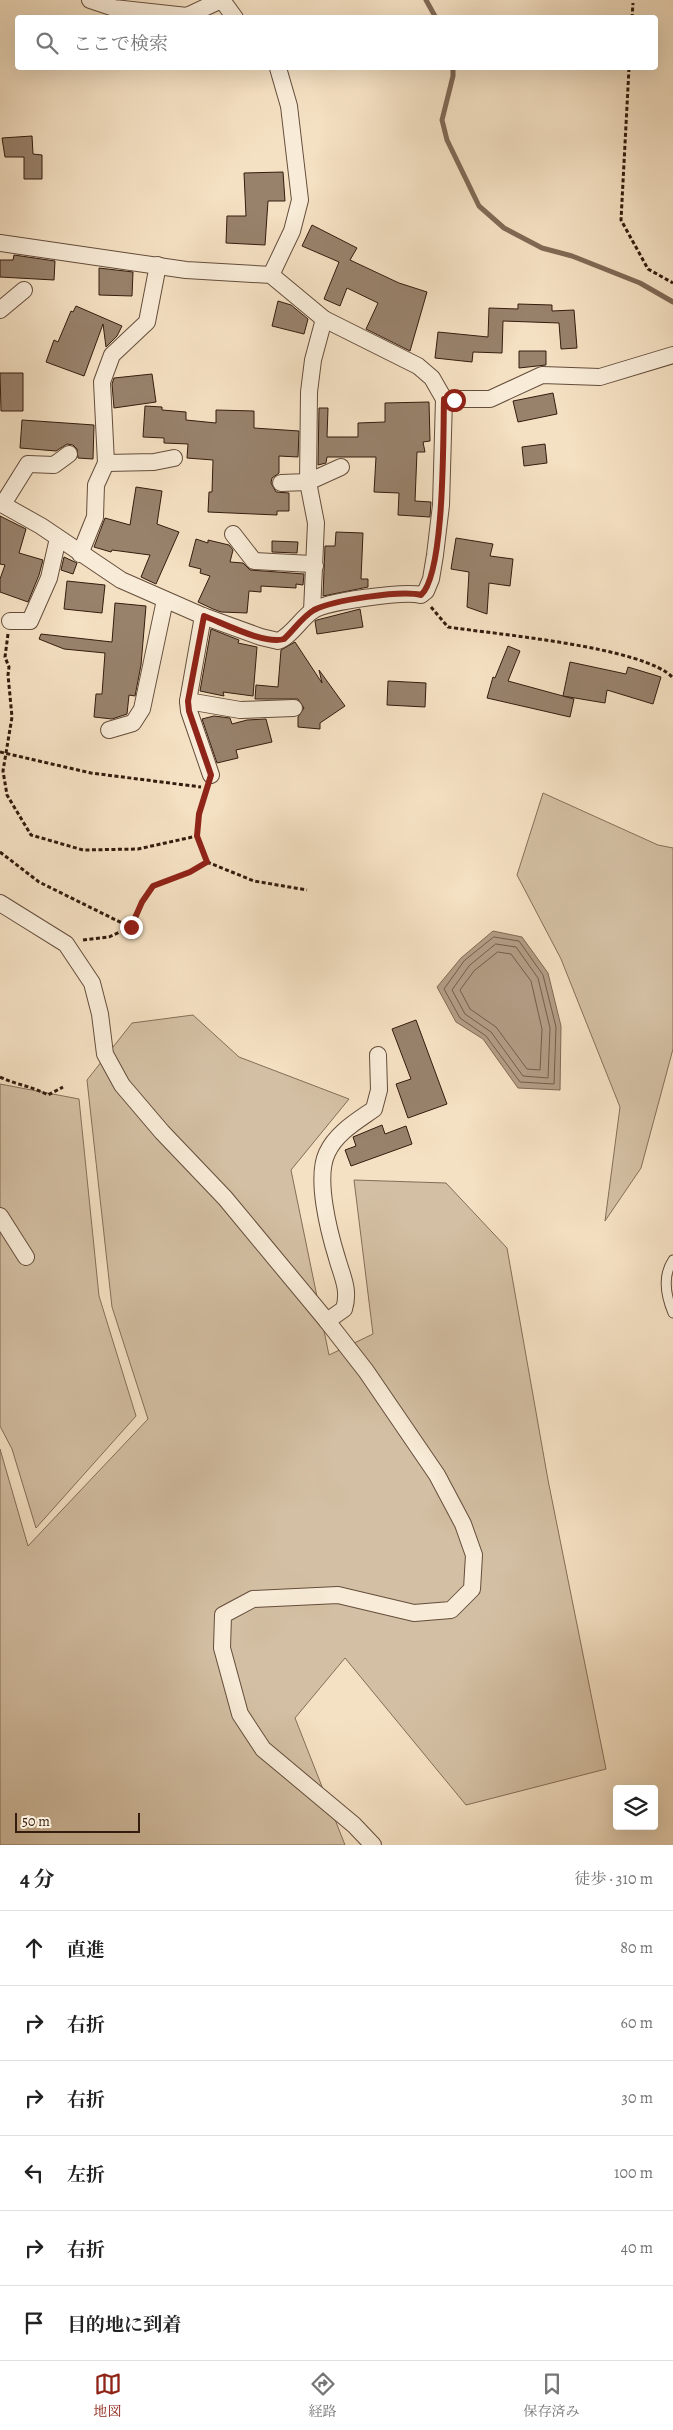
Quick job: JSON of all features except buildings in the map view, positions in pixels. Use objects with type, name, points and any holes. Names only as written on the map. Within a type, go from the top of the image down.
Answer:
[{"type":"street","points":[[90,0],[114,8],[178,15]]},
{"type":"street","points":[[189,15],[221,0],[233,15]]},
{"type":"street","points":[[271,275],[292,231],[300,200],[289,106],[279,70]]},
{"type":"street","points":[[0,243],[219,273],[271,275],[324,319],[418,366],[432,378],[444,399],[440,505],[431,579],[426,591],[421,595],[411,593],[374,596],[320,607],[312,611],[284,639],[278,641],[261,637],[204,616],[121,580],[58,538],[1,504],[28,464],[54,465],[70,454]]},
{"type":"street","points":[[80,554],[95,517],[96,485],[106,463],[102,382],[112,355],[147,322],[158,265]]},
{"type":"street","points":[[0,310],[24,290]]},
{"type":"street","points":[[312,611],[316,523],[308,482],[309,392],[313,360],[324,319]]},
{"type":"street","points":[[444,399],[490,398],[542,375],[600,377],[673,355]]},
{"type":"street","points":[[106,463],[154,462],[174,458]]},
{"type":"street","points":[[281,482],[308,482],[341,467]]},
{"type":"street","points":[[233,534],[254,561],[315,566]]},
{"type":"street","points":[[10,621],[30,621],[49,578],[58,538]]},
{"type":"street","points":[[109,730],[133,723],[142,709],[165,600]]},
{"type":"street","points":[[204,616],[188,701],[189,711],[209,782]]},
{"type":"street","points":[[188,701],[240,710],[294,708]]},
{"type":"street","points":[[0,903],[66,944],[92,983],[100,1014],[105,1054],[122,1085],[162,1132],[225,1198],[366,1371],[437,1475],[463,1524],[474,1555],[472,1589],[451,1610],[414,1613],[338,1595],[253,1600],[224,1615],[222,1648],[240,1714],[264,1749],[354,1825],[373,1845]]},
{"type":"street","points":[[327,1321],[344,1309],[348,1292],[328,1222],[321,1174],[327,1152],[342,1132],[374,1109],[379,1090],[378,1055]]},
{"type":"street","points":[[0,1216],[26,1257]]},
{"type":"lane","points":[[673,1260],[669,1266],[666,1281],[668,1302],[673,1313]]},
{"type":"path","points":[[632,15],[633,3]]},
{"type":"path","points":[[629,70],[621,220],[648,269],[673,283]]},
{"type":"path","points":[[421,595],[448,627],[523,635],[629,657],[666,670],[673,678]]},
{"type":"path","points":[[10,621],[5,658],[9,667],[12,717],[3,771],[7,795],[31,836],[83,850],[138,849],[197,836]]},
{"type":"path","points":[[0,752],[91,773],[209,782],[199,814],[197,836],[207,862],[254,881],[307,890]]},
{"type":"path","points":[[0,852],[39,882],[131,927]]},
{"type":"path","points":[[66,944],[72,941],[109,937],[131,927],[142,902],[153,886],[190,872],[207,862]]},
{"type":"path","points":[[0,1077],[16,1085],[34,1087],[48,1095],[64,1087]]},
{"type":"shaded area","points":[[543,793],[658,845],[673,848],[673,1049],[641,1168],[605,1221],[620,1107],[561,959],[517,875]]},
{"type":"shaded area","points":[[193,1015],[239,1057],[349,1099],[291,1170],[329,1355],[373,1334],[354,1180],[446,1183],[507,1248],[548,1480],[606,1769],[466,1805],[345,1658],[295,1718],[345,1845],[0,1845],[0,1449],[28,1546],[148,1419],[112,1307],[87,1080],[132,1023]]},
{"type":"shaded area","points":[[0,1084],[79,1099],[99,1296],[136,1416],[36,1528],[12,1449],[0,1426]]},
{"type":"water","points":[[493,931],[522,937],[548,973],[561,1026],[560,1090],[518,1088],[483,1039],[456,1022],[437,987],[461,958]]},
{"type":"waterway","points":[[426,0],[434,15]]},
{"type":"waterway","points":[[453,70],[442,120],[447,140],[479,206],[504,228],[542,248],[572,256],[640,283],[673,302]]},
{"type":"route","points":[[131,927],[142,902],[153,886],[190,872],[207,862],[197,836],[199,814],[211,775],[189,711],[188,701],[196,650],[204,616],[261,637],[278,641],[284,639],[312,611],[320,607],[374,596],[411,593],[421,595],[426,591],[431,579],[435,555],[440,505],[444,399],[454,400]]}]
